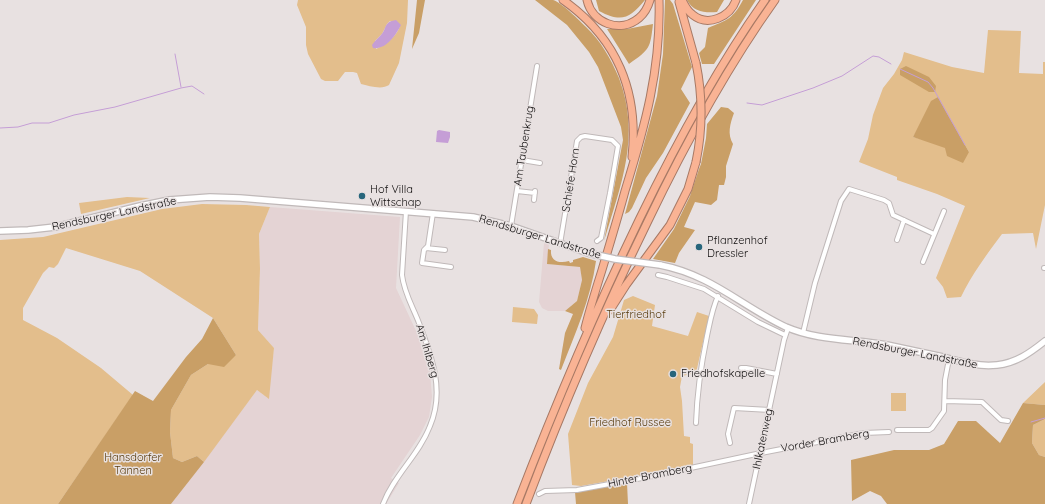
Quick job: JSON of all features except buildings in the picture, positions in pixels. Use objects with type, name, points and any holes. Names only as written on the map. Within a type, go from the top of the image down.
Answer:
[{"type":"highway","points":[[563,0],[588,21],[610,50],[622,73],[630,96],[634,122],[631,173]]},
{"type":"highway","points":[[587,0],[590,8],[600,19],[606,23],[617,26],[628,24],[639,18],[646,10],[650,0]]},
{"type":"highway","points":[[581,345],[591,304],[631,173],[646,118],[655,75],[659,32],[659,0]]},
{"type":"highway","points":[[588,348],[620,293],[670,225],[688,189],[696,162],[701,135],[702,110],[700,80],[679,0]]},
{"type":"highway","points":[[682,0],[692,15],[704,20],[710,20],[725,15],[732,8],[736,0]]},
{"type":"highway","points":[[518,504],[581,345],[632,234],[685,130],[718,72],[765,0]]},
{"type":"highway","points":[[526,504],[588,348],[633,250],[692,133],[735,59],[775,0]]},
{"type":"street","name":"Am Taubenkrug","points":[[511,226],[537,66]]},
{"type":"street","name":"Schiefe Horn","points":[[560,244],[577,141],[581,137],[585,136],[612,140],[618,146],[601,238],[597,241]]},
{"type":"street","points":[[522,160],[540,163]]},
{"type":"street","points":[[804,333],[815,283],[841,201],[849,189],[884,200],[889,203],[893,215],[934,234]]},
{"type":"street","points":[[517,191],[535,192],[534,200]]},
{"type":"street","name":"Rendsburger Landstraße","points":[[0,231],[55,227],[140,206],[170,200],[199,198],[240,198],[474,216],[511,226],[588,254],[660,265],[684,271],[724,290],[760,314],[788,328],[804,333],[888,345],[975,365],[1003,364],[1020,359],[1045,341]]},
{"type":"street","name":"Am Ihlberg","points":[[383,504],[388,490],[423,440],[430,427],[436,409],[437,399],[437,384],[433,364],[419,323],[403,284],[402,275],[408,211]]},
{"type":"street","points":[[923,262],[944,211]]},
{"type":"street","points":[[433,213],[428,246],[424,250],[422,263],[451,267]]},
{"type":"street","points":[[897,240],[904,220]]},
{"type":"street","points":[[426,248],[445,250]]},
{"type":"street","points":[[658,275],[704,289],[718,296],[758,322],[786,335]]},
{"type":"street","points":[[696,423],[701,363],[712,310],[718,296]]},
{"type":"street","name":"Ihlkatenweg","points":[[749,504],[788,328]]},
{"type":"street","points":[[897,430],[931,429],[944,410],[944,380],[949,359]]},
{"type":"street","points":[[741,368],[777,374]]},
{"type":"street","points":[[945,401],[982,402],[1001,420],[1008,421]]},
{"type":"street","points":[[730,443],[728,434],[734,408],[770,410]]},
{"type":"street","name":"Vorder Bramberg","points":[[761,453],[864,433],[889,432]]},
{"type":"street","name":"Hinter Bramberg","points":[[539,494],[545,491],[577,490],[653,476],[761,453]]},
{"type":"shaded area","points":[[396,20],[401,25],[390,41],[382,47],[373,48],[372,45],[383,33],[387,24]]},
{"type":"shaded area","points":[[437,131],[450,132],[448,143],[436,142]]},
{"type":"shaded area","points":[[270,207],[400,217],[396,288],[417,333],[430,372],[432,397],[429,417],[420,435],[391,478],[399,483],[386,504],[171,504],[257,390],[268,398],[274,348],[258,330],[260,269],[259,234]]},
{"type":"shaded area","points":[[544,243],[549,244],[547,264],[580,267],[582,280],[577,301],[565,311],[548,311],[542,308],[539,302]]},
{"type":"green space","points":[[298,0],[408,0],[407,23],[399,63],[389,85],[383,87],[372,87],[361,84],[357,73],[353,72],[345,72],[338,81],[325,81],[321,79],[308,54],[306,45],[306,27],[297,5]],"holes":[[[390,21],[400,26],[391,40],[376,49],[375,41],[382,34]]]},
{"type":"green space","points":[[417,0],[425,0],[419,33],[412,49]]},
{"type":"green space","points":[[535,0],[556,1],[570,12],[601,44],[613,64],[619,78],[625,100],[628,120],[628,140],[622,180],[604,241],[623,140],[621,127],[598,67],[589,52],[567,25]]},
{"type":"green space","points":[[596,0],[645,0],[630,15],[620,18],[607,15],[599,11]]},
{"type":"green space","points":[[665,0],[670,0],[673,4],[692,67],[681,89],[690,103],[663,153],[646,178],[632,208],[625,214],[657,96],[663,54]]},
{"type":"green space","points":[[687,0],[724,0],[717,12],[704,12],[693,7]]},
{"type":"green space","points":[[743,0],[756,0],[714,64],[702,64],[699,53],[705,47],[708,28],[733,15]]},
{"type":"green space","points":[[653,24],[648,48],[629,64],[607,29],[627,29]]},
{"type":"green space","points":[[988,30],[1021,31],[1019,73],[1043,74],[1043,62],[1045,62],[1045,205],[1036,249],[1033,233],[1002,234],[975,272],[961,297],[947,298],[943,287],[936,278],[965,206],[937,194],[897,180],[897,177],[859,162],[868,139],[873,115],[883,88],[894,74],[902,60],[904,52],[952,67],[984,73]],"holes":[[[938,97],[969,152],[913,137]]]},
{"type":"green space","points":[[906,66],[929,77],[936,86],[935,92],[929,92],[900,75],[900,69]]},
{"type":"green space","points":[[938,97],[969,152],[963,163],[947,156],[945,148],[913,137],[931,101]]},
{"type":"green space","points":[[721,107],[728,108],[734,113],[730,125],[730,136],[733,144],[726,166],[724,185],[719,185],[717,200],[711,205],[695,202],[684,227],[695,230],[679,253],[675,263],[653,259],[674,229],[690,196],[701,164],[707,124]]},
{"type":"green space","points":[[127,197],[150,198],[81,214],[79,203]]},
{"type":"green space","points":[[202,204],[270,207],[259,234],[260,269],[258,330],[274,348],[269,399],[257,390],[204,462],[197,456],[182,462],[173,458],[170,432],[171,410],[191,375],[208,364],[236,355],[213,318],[140,271],[66,248],[58,264],[54,268],[49,267],[43,273],[23,308],[23,320],[57,338],[101,368],[133,395],[58,504],[0,504],[0,240],[43,237],[162,209]]},
{"type":"green space","points":[[548,249],[551,250],[552,257],[559,262],[569,261],[570,263],[573,262],[573,260],[583,257],[596,261],[594,275],[586,302],[561,370],[559,369],[565,333],[573,314],[565,311],[577,301],[582,280],[580,267],[547,264]]},
{"type":"green space","name":"Friedhof Russee","points":[[633,296],[655,305],[652,326],[688,336],[697,312],[709,316],[696,373],[682,376],[680,387],[684,436],[690,437],[690,443],[693,444],[693,466],[581,486],[572,485],[568,434],[588,383],[613,337],[624,300]]},
{"type":"green space","points":[[513,307],[534,309],[538,315],[537,324],[512,322]]},
{"type":"green space","name":"Hansdorfer Tannen","points":[[213,318],[236,355],[224,367],[208,364],[191,375],[171,410],[170,432],[173,458],[182,462],[197,456],[204,462],[171,504],[58,504],[135,391],[153,401],[186,357],[202,339]]},
{"type":"green space","points":[[1045,382],[1045,405],[1023,403]]},
{"type":"green space","points":[[891,393],[906,393],[906,411],[891,411]]},
{"type":"green space","points":[[1023,403],[1045,405],[1045,419],[1033,425],[1032,443],[1039,455],[1045,457],[1045,504],[887,504],[881,496],[870,491],[852,501],[851,460],[894,450],[929,450],[944,444],[958,421],[976,421],[1000,443]]},
{"type":"green space","points":[[1045,419],[1045,457],[1039,455],[1032,443],[1033,425]]},
{"type":"green space","points":[[627,483],[628,504],[576,504],[575,492]]},
{"type":"waterway","points":[[175,54],[181,87]]},
{"type":"waterway","points":[[747,103],[762,105],[813,88],[842,76],[873,56],[879,57],[891,64]]},
{"type":"waterway","points":[[900,69],[928,82],[933,88],[965,145]]},
{"type":"waterway","points":[[0,128],[18,127],[32,123],[49,123],[74,115],[115,107],[192,86],[204,94]]},
{"type":"waterway","points":[[1031,422],[1045,418]]},
{"type":"place","name":"Hof Villa Wittschap","points":[[362,196]]},
{"type":"place","name":"Pflanzenhof Dressler","points":[[699,247]]},
{"type":"place","name":"Friedhofskapelle","points":[[673,374]]},
{"type":"park label","name":"Tierfriedhof","points":[[636,315]]}]
